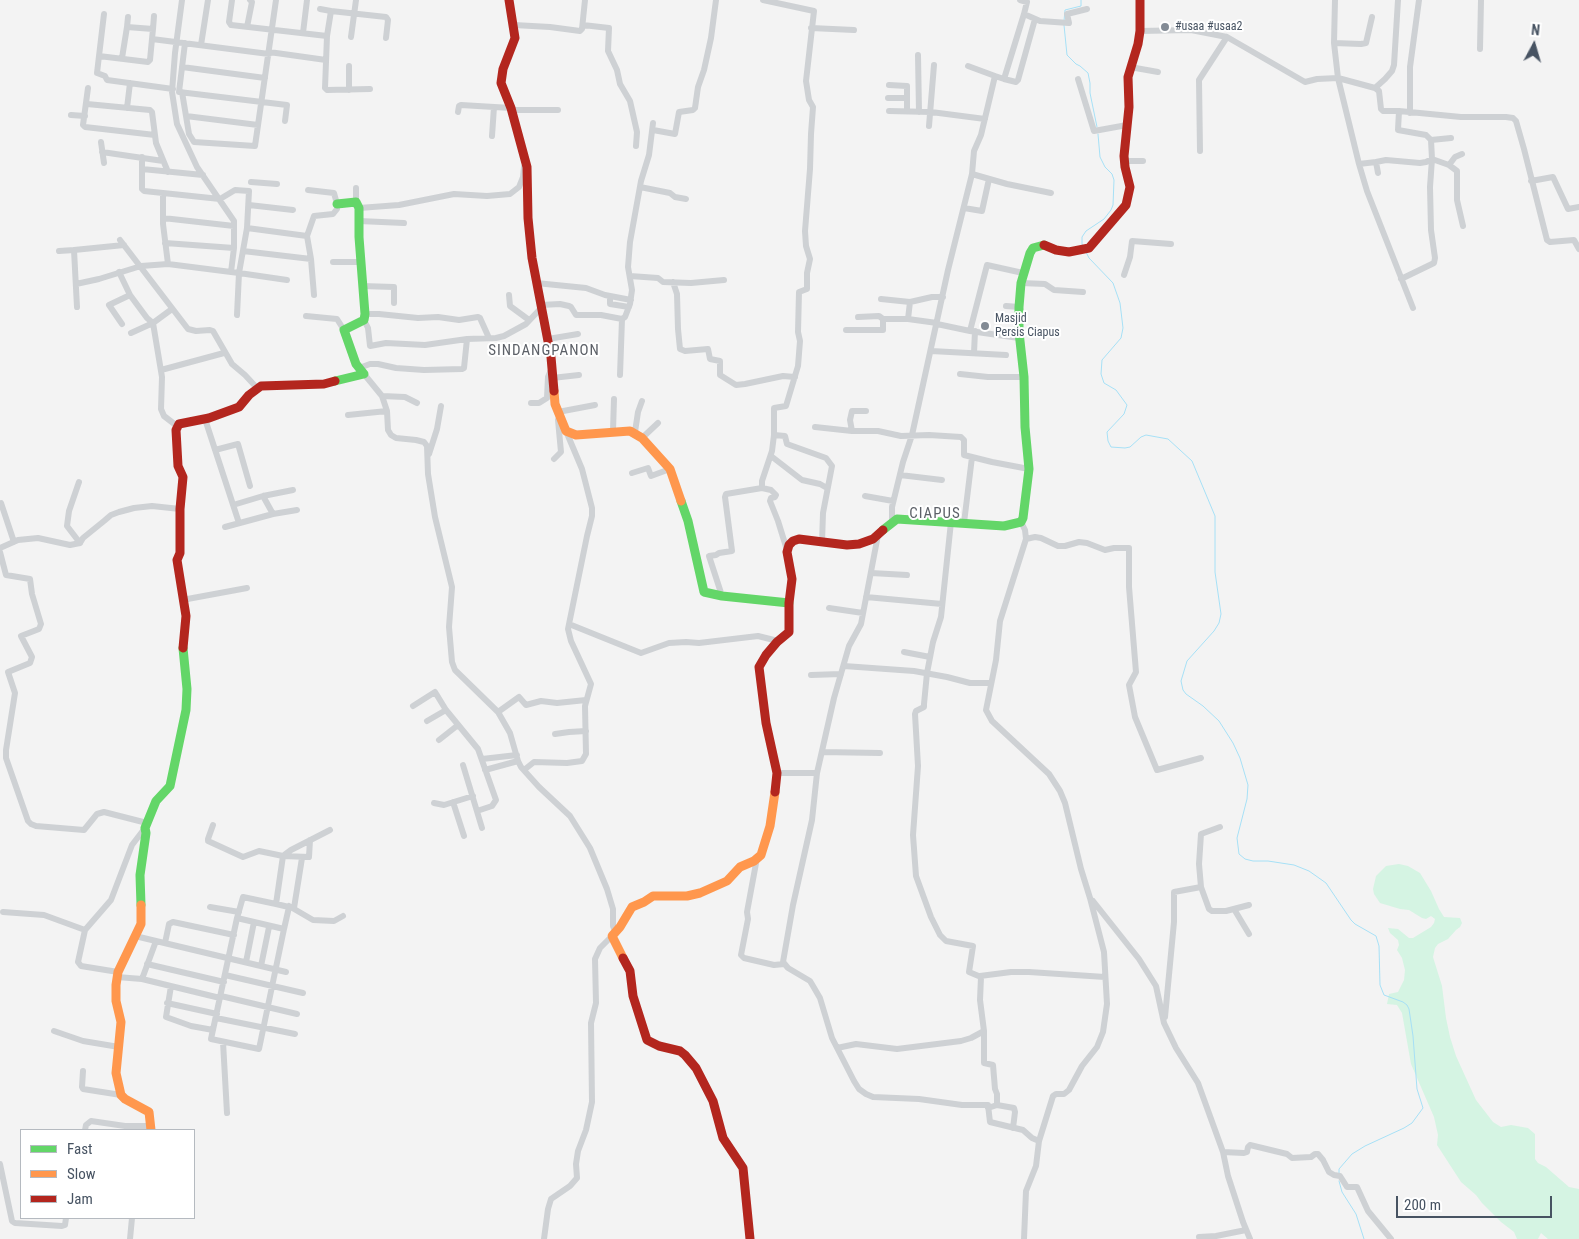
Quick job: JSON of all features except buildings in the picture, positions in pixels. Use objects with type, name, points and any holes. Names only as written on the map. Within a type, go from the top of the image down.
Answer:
[{"type":"street","points":[[182,0],[177,42],[177,124],[197,167],[234,221],[234,248],[231,272]]},
{"type":"street","points":[[201,45],[208,0]]},
{"type":"street","points":[[232,0],[229,24],[327,36]]},
{"type":"street","points":[[247,27],[252,2],[250,0]]},
{"type":"street","points":[[185,43],[176,91],[186,116],[191,139],[198,143],[255,146],[276,0]]},
{"type":"street","points":[[303,33],[307,0]]},
{"type":"street","points":[[351,37],[356,0]]},
{"type":"street","points":[[509,0],[514,26],[513,46],[501,76],[503,108],[525,163],[529,230],[536,283],[548,339],[561,450],[560,455],[554,459]]},
{"type":"street","points":[[514,26],[550,27],[580,32],[583,25],[585,0]]},
{"type":"street","points":[[653,130],[675,134],[678,112],[694,110],[711,38],[716,0]]},
{"type":"street","points":[[762,488],[774,435],[774,408],[786,406],[799,360],[799,292],[806,290],[810,259],[805,231],[813,107],[809,100],[806,81],[814,11],[763,0]]},
{"type":"street","points":[[1024,1239],[1025,1196],[1036,1166],[1039,1141],[1053,1096],[1064,1094],[1069,1090],[1082,1066],[1097,1047],[1104,1032],[1107,1004],[1104,952],[1090,898],[1080,869],[1065,803],[1049,774],[999,727],[987,713],[986,707],[996,660],[1000,622],[1026,538],[1021,522],[1027,493],[1028,469],[1024,377],[1019,338],[1021,283],[1033,248],[1043,245],[1062,251],[1074,252],[1089,248],[1126,205],[1130,187],[1124,161],[1125,139],[1130,67],[1138,44],[1140,31],[1140,0]]},
{"type":"street","points":[[1335,0],[1334,43],[1338,78],[1359,164],[1367,191],[1413,308]]},
{"type":"street","points":[[1375,88],[1392,71],[1394,65],[1398,0]]},
{"type":"street","points":[[1410,113],[1411,62],[1419,0]]},
{"type":"street","points":[[1480,49],[1481,0]]},
{"type":"street","points":[[1004,79],[1024,14],[1025,1]]},
{"type":"street","points":[[320,9],[386,17],[388,20],[386,38]]},
{"type":"street","points":[[1024,14],[1046,22],[1069,23],[1067,14],[1087,9]]},
{"type":"street","points":[[331,11],[327,36],[326,89],[370,89]]},
{"type":"street","points":[[104,14],[98,74],[105,76],[107,80],[176,91],[287,104],[285,121]]},
{"type":"street","points":[[99,56],[148,62],[150,60],[154,16]]},
{"type":"street","points":[[122,58],[128,17]]},
{"type":"street","points":[[1334,43],[1366,43],[1372,17]]},
{"type":"street","points":[[968,66],[1016,82],[1035,19]]},
{"type":"street","points":[[583,25],[609,28],[608,50],[617,70],[620,84],[630,102],[637,132],[636,146]]},
{"type":"street","points":[[127,27],[153,30]]},
{"type":"street","points":[[812,28],[854,30]]},
{"type":"street","points":[[1140,31],[1191,30],[1227,37],[1305,82],[1338,78],[1375,88],[1380,91],[1382,110],[1460,117],[1506,116],[1513,118],[1516,121],[1547,240],[1550,242],[1572,239],[1579,249]]},
{"type":"street","points":[[1200,151],[1198,83],[1227,37]]},
{"type":"street","points":[[152,39],[326,60]]},
{"type":"street","points":[[918,55],[919,112]]},
{"type":"street","points":[[929,126],[934,65]]},
{"type":"street","points":[[349,66],[349,90]]},
{"type":"street","points":[[182,67],[265,78]]},
{"type":"street","points":[[1130,67],[1158,72]]},
{"type":"street","points":[[892,522],[891,514],[912,435],[972,174],[974,151],[981,136],[995,76]]},
{"type":"street","points":[[1078,79],[1094,130],[1098,131],[1127,125]]},
{"type":"street","points":[[127,108],[130,83]]},
{"type":"street","points":[[890,85],[907,86],[906,111]]},
{"type":"street","points":[[88,88],[83,125],[85,127],[155,135]]},
{"type":"street","points":[[888,98],[907,98]]},
{"type":"street","points":[[87,104],[150,110],[152,112],[156,143],[168,172]]},
{"type":"street","points":[[458,112],[461,105],[558,110]]},
{"type":"street","points":[[492,136],[503,108]]},
{"type":"street","points":[[889,111],[931,112],[985,118]]},
{"type":"street","points":[[1399,111],[1398,130],[1426,135],[1431,140],[1430,211],[1435,260],[1431,265],[1401,279]]},
{"type":"street","points":[[71,115],[85,116]]},
{"type":"street","points":[[186,116],[258,125]]},
{"type":"street","points":[[620,375],[622,319],[625,317],[630,304],[632,290],[628,267],[630,242],[640,187],[649,155],[653,123]]},
{"type":"street","points":[[1431,140],[1451,138]]},
{"type":"street","points":[[101,142],[104,163]]},
{"type":"street","points":[[102,152],[162,160]]},
{"type":"street","points":[[1449,164],[1462,154]]},
{"type":"street","points":[[142,157],[143,191],[220,199],[235,190],[248,191]]},
{"type":"street","points":[[1359,164],[1386,160],[1426,162],[1432,159],[1449,164],[1457,171],[1457,200],[1463,226]]},
{"type":"street","points":[[1124,161],[1143,161]]},
{"type":"street","points":[[1376,162],[1378,173]]},
{"type":"street","points":[[337,204],[399,205],[454,194],[508,195],[518,187],[523,177],[525,163]]},
{"type":"street","points":[[142,169],[203,175]]},
{"type":"street","points":[[972,174],[1051,193]]},
{"type":"street","points":[[1531,181],[1553,177],[1568,209],[1579,208]]},
{"type":"street","points":[[964,208],[982,211],[989,179]]},
{"type":"street","points":[[237,315],[238,273],[247,228],[248,191],[252,180],[277,184]]},
{"type":"street","points":[[640,187],[670,193],[674,197],[686,199]]},
{"type":"street","points":[[356,188],[364,317],[368,328],[370,346],[386,343],[425,345],[467,338],[504,336],[528,322],[541,306],[560,304],[571,307],[576,315],[601,315],[622,319]]},
{"type":"street","points":[[308,190],[334,193],[337,204],[337,209],[333,214],[314,216],[307,236],[314,295]]},
{"type":"street","points":[[163,194],[163,218],[168,264]]},
{"type":"street","points":[[249,205],[293,210]]},
{"type":"street","points":[[163,218],[234,226]]},
{"type":"street","points":[[359,221],[404,223]]},
{"type":"street","points":[[247,228],[307,236]]},
{"type":"street","points":[[1124,275],[1130,257],[1132,241],[1171,244]]},
{"type":"street","points":[[59,251],[122,242],[172,310],[191,331],[214,331],[224,353],[232,364],[258,390]]},
{"type":"street","points":[[165,243],[234,248]]},
{"type":"street","points":[[74,250],[77,307]]},
{"type":"street","points":[[243,251],[311,259]]},
{"type":"street","points":[[333,262],[360,262]]},
{"type":"street","points":[[76,284],[141,266],[168,264],[286,280]]},
{"type":"street","points":[[974,353],[973,331],[987,265],[1023,273]]},
{"type":"street","points":[[120,272],[130,295],[153,323],[161,370],[161,410],[164,416],[177,426]]},
{"type":"street","points":[[630,276],[656,278],[663,282],[691,283],[724,280]]},
{"type":"street","points":[[673,282],[678,294],[680,349],[685,351],[708,349],[710,358],[720,361],[720,375],[736,385],[783,376],[795,377]]},
{"type":"street","points":[[536,283],[586,288],[630,304]]},
{"type":"street","points":[[1021,283],[1048,286],[1055,291],[1083,292]]},
{"type":"street","points":[[362,286],[394,287],[394,303]]},
{"type":"street","points":[[122,324],[109,305],[130,295]]},
{"type":"street","points":[[510,295],[510,306],[528,322]]},
{"type":"street","points":[[881,299],[910,302],[932,297],[943,297]]},
{"type":"street","points":[[908,319],[910,302]]},
{"type":"street","points":[[1006,306],[1019,307]]},
{"type":"street","points":[[131,333],[153,323],[172,310]]},
{"type":"street","points":[[344,330],[364,317],[378,314],[459,320],[478,317],[489,338]]},
{"type":"street","points":[[306,316],[337,319],[344,330],[356,364],[382,396],[387,411],[388,430],[391,435],[396,438],[424,442],[427,446],[428,474],[435,517],[452,587],[449,627],[452,662],[455,670],[491,703],[498,712],[510,733],[517,758],[524,770],[570,816],[590,848],[609,895],[613,909],[614,934],[630,971],[633,996],[647,1040],[659,1046],[680,1051],[696,1068],[713,1101],[723,1138],[743,1168],[750,1239]]},
{"type":"street","points":[[858,317],[880,316],[883,319],[908,319],[1019,338]]},
{"type":"street","points":[[846,330],[882,330],[883,319]]},
{"type":"street","points":[[548,339],[578,334]]},
{"type":"street","points":[[177,426],[239,408],[249,395],[262,386],[324,384],[361,371],[370,364],[424,370],[462,369],[464,368],[467,338]]},
{"type":"street","points":[[931,351],[1006,354]]},
{"type":"street","points":[[161,370],[224,353]]},
{"type":"street","points":[[552,373],[579,375]]},
{"type":"street","points":[[531,402],[539,403],[547,398],[548,377],[552,373]]},
{"type":"street","points":[[960,374],[988,378],[1024,377]]},
{"type":"street","points":[[382,396],[405,397],[417,403]]},
{"type":"street","points":[[613,431],[614,400]]},
{"type":"street","points":[[638,435],[638,412],[642,401]]},
{"type":"street","points":[[557,410],[595,405]]},
{"type":"street","points":[[428,456],[437,429],[441,406]]},
{"type":"street","points":[[524,770],[534,762],[567,763],[582,761],[586,754],[586,700],[591,688],[589,679],[571,641],[569,624],[592,516],[591,502],[582,469],[557,410]]},
{"type":"street","points":[[348,416],[387,411]]},
{"type":"street","points":[[852,431],[850,420],[852,411],[866,411]]},
{"type":"street","points":[[205,419],[239,523]]},
{"type":"street","points":[[638,435],[658,423]]},
{"type":"street","points":[[177,426],[178,466],[183,477],[180,509],[180,553],[177,560],[186,616],[183,643],[187,689],[186,710],[170,786],[156,801],[146,826],[132,845],[111,900],[85,930],[79,964],[142,980],[297,1014]]},
{"type":"street","points":[[815,427],[852,431],[878,431],[901,436],[961,437],[964,440],[964,455],[1028,469]]},
{"type":"street","points":[[566,431],[576,435],[630,431],[638,435],[664,460],[670,469],[688,521],[703,590],[706,593],[789,603]]},
{"type":"street","points":[[774,435],[785,436],[787,444],[826,458],[830,462],[832,470],[823,513],[822,543]]},
{"type":"street","points":[[215,450],[238,444],[250,486]]},
{"type":"street","points":[[770,456],[802,480],[820,484],[827,488]]},
{"type":"street","points":[[964,524],[972,458]]},
{"type":"street","points":[[632,473],[648,468],[651,476],[670,469]]},
{"type":"street","points":[[900,475],[942,480]]},
{"type":"street","points":[[78,482],[68,514],[67,526],[80,543]]},
{"type":"street","points":[[544,1239],[551,1199],[570,1186],[577,1178],[576,1164],[578,1151],[586,1130],[592,1102],[590,1023],[596,1003],[595,959],[600,948],[614,934],[632,907],[653,896],[691,896],[700,893],[727,880],[740,867],[754,861],[764,848],[774,806],[777,773],[766,724],[759,667],[762,660],[778,641],[789,632],[789,603],[792,580],[787,552],[770,501],[776,495],[771,490],[762,488],[725,495],[732,551],[709,556],[722,596]]},
{"type":"street","points":[[233,504],[293,490]]},
{"type":"street","points":[[263,496],[273,514]]},
{"type":"street","points":[[866,496],[894,501]]},
{"type":"street","points":[[2,503],[14,542]]},
{"type":"street","points":[[80,543],[83,538],[111,515],[134,508],[152,506],[180,509]]},
{"type":"street","points":[[225,527],[273,514],[297,510]]},
{"type":"street","points":[[787,552],[789,545],[799,539],[822,543],[859,544],[872,539],[897,519],[1004,526],[1021,522]]},
{"type":"street","points":[[951,522],[941,617],[930,656],[924,706],[916,711],[915,718],[918,766],[913,835],[916,876],[931,917],[940,935],[946,940],[973,946],[969,972],[980,976],[1029,972],[1105,978]]},
{"type":"street","points":[[879,534],[864,613],[859,628],[849,646],[817,773],[812,820],[793,905],[784,954],[784,964],[810,981],[820,998],[832,1038],[854,1081],[866,1094],[880,1098],[919,1099],[962,1105],[988,1105],[990,1122],[1023,1130],[1039,1141]]},
{"type":"street","points":[[80,543],[70,544],[38,538],[14,542],[0,550],[6,575],[30,579],[32,594],[41,624],[39,628],[21,636],[32,657],[30,663],[8,672],[15,693],[6,758],[28,821],[36,826],[84,830],[97,814],[104,812],[146,826]]},
{"type":"street","points":[[1026,538],[1041,538],[1058,546],[1087,542],[1105,550],[1128,548],[1129,587],[1136,672],[1129,685],[1135,717],[1158,770],[1201,758]]},
{"type":"street","points":[[871,573],[907,575]]},
{"type":"street","points":[[182,600],[247,588]]},
{"type":"street","points":[[866,598],[942,604]]},
{"type":"street","points":[[829,608],[864,613]]},
{"type":"street","points":[[569,624],[641,653],[670,643],[699,643],[758,636],[778,641]]},
{"type":"street","points":[[904,652],[930,656]]},
{"type":"street","points":[[844,666],[927,673],[970,683],[992,683]]},
{"type":"street","points":[[811,675],[841,674]]},
{"type":"street","points":[[413,706],[435,692],[446,710],[478,749],[496,800],[492,806],[477,811]]},
{"type":"street","points":[[498,712],[519,697],[526,705],[541,701],[557,703],[586,700]]},
{"type":"street","points":[[428,721],[446,710]]},
{"type":"street","points":[[439,740],[458,725]]},
{"type":"street","points":[[555,734],[586,732]]},
{"type":"street","points":[[822,752],[880,753]]},
{"type":"street","points":[[482,760],[517,758]]},
{"type":"street","points":[[485,770],[517,758]]},
{"type":"street","points":[[463,765],[482,828]]},
{"type":"street","points":[[777,773],[817,773]]},
{"type":"street","points":[[434,803],[444,805],[473,796]]},
{"type":"street","points":[[453,802],[464,836]]},
{"type":"street","points":[[212,825],[208,839],[209,842],[243,857],[258,851],[283,856],[309,858],[310,840]]},
{"type":"street","points":[[85,1129],[86,1125],[91,1121],[151,1128],[149,1112],[129,1102],[122,1095],[116,1073],[120,1022],[116,1001],[118,974],[142,916],[140,875],[146,826]]},
{"type":"street","points":[[1220,827],[1201,834],[1199,867],[1201,886],[1210,910],[1214,912],[1249,905]]},
{"type":"street","points":[[276,904],[283,856],[330,830]]},
{"type":"street","points":[[302,858],[291,907],[284,929],[259,1049],[211,1039],[243,897],[291,907],[313,920],[334,921],[343,916]]},
{"type":"street","points":[[757,858],[741,955],[744,958],[774,965],[784,964]]},
{"type":"street","points":[[1164,1023],[1174,922],[1174,892],[1201,886]]},
{"type":"street","points":[[1090,898],[1139,959],[1152,979],[1159,995],[1164,1023],[1176,1048],[1198,1083],[1223,1152],[1228,1176],[1250,1239]]},
{"type":"street","points":[[210,907],[269,927],[284,929]]},
{"type":"street","points":[[1234,909],[1249,934]]},
{"type":"street","points":[[3,912],[44,915],[85,930]]},
{"type":"street","points":[[165,943],[170,924],[173,922],[234,935]]},
{"type":"street","points":[[246,962],[254,922]]},
{"type":"street","points":[[261,966],[269,927]]},
{"type":"street","points":[[135,936],[286,972]]},
{"type":"street","points":[[142,980],[156,941]]},
{"type":"street","points":[[147,964],[303,993]]},
{"type":"street","points":[[980,976],[980,1000],[984,1030],[984,1063],[993,1065],[997,1105]]},
{"type":"street","points":[[170,986],[166,1018],[191,1026],[213,1030]]},
{"type":"street","points":[[168,1003],[264,1028],[295,1034]]},
{"type":"street","points":[[837,1048],[856,1044],[901,1049],[961,1041],[971,1038],[984,1030]]},
{"type":"street","points":[[54,1031],[83,1041],[119,1047]]},
{"type":"street","points":[[224,1042],[227,1113]]},
{"type":"street","points":[[84,1071],[83,1089],[122,1095]]},
{"type":"street","points":[[988,1108],[997,1105],[1014,1109],[1016,1112],[1014,1128]]},
{"type":"street","points":[[1223,1152],[1244,1153],[1247,1152],[1250,1145],[1287,1154],[1292,1158],[1311,1157],[1317,1154],[1323,1160],[1328,1172],[1337,1175],[1346,1187],[1357,1187],[1368,1211],[1391,1239]]},
{"type":"street","points":[[0,1164],[14,1222],[62,1226],[65,1225],[66,1219]]},
{"type":"street","points":[[130,1239],[132,1219]]},
{"type":"street","points":[[1199,1237],[1216,1238],[1246,1230]]},
{"type":"green space","points":[[1399,864],[1408,866],[1420,873],[1444,917],[1460,918],[1462,923],[1448,939],[1438,944],[1433,957],[1442,986],[1450,1037],[1456,1056],[1476,1100],[1493,1122],[1501,1127],[1511,1125],[1528,1128],[1535,1134],[1535,1159],[1538,1163],[1546,1167],[1569,1187],[1579,1189],[1579,1239],[1548,1239],[1541,1233],[1538,1239],[1517,1239],[1514,1232],[1501,1222],[1461,1182],[1437,1145],[1438,1135],[1434,1117],[1411,1064],[1402,1013],[1397,1005],[1387,1004],[1389,994],[1398,992],[1404,980],[1405,970],[1402,958],[1397,950],[1398,940],[1390,933],[1388,928],[1398,929],[1409,938],[1413,938],[1431,927],[1435,919],[1431,916],[1426,919],[1422,918],[1409,910],[1380,903],[1374,894],[1373,889],[1376,876],[1386,866]]},
{"type":"waterway","points":[[1064,21],[1065,10],[1081,6],[1081,0]]},
{"type":"waterway","points":[[1064,25],[1067,55],[1088,73],[1097,127]]},
{"type":"waterway","points":[[1083,246],[1082,237],[1086,231],[1104,219],[1113,205],[1114,180],[1100,157],[1098,134]]},
{"type":"waterway","points":[[1086,252],[1089,258],[1113,283],[1120,303],[1123,328],[1121,338],[1102,360],[1101,374],[1104,383],[1116,390],[1127,405],[1124,414],[1107,432],[1108,441],[1111,447],[1125,448],[1130,447],[1146,435],[1168,439],[1192,461],[1215,516],[1215,572],[1221,614],[1219,623],[1214,631],[1187,661],[1181,681],[1186,694],[1219,721],[1240,758],[1248,785],[1247,799],[1237,838],[1239,854],[1245,859],[1253,861],[1294,865],[1309,871],[1326,883],[1351,920],[1376,936],[1379,946],[1380,985],[1384,995],[1403,1002],[1409,1009],[1417,1089],[1423,1108],[1412,1123],[1352,1154],[1339,1169],[1339,1174]]},
{"type":"waterway","points":[[1339,1181],[1342,1192],[1356,1214],[1364,1239]]},
{"type":"traffic: fast","points":[[335,381],[364,374],[356,364],[344,330],[364,320],[365,314],[359,237],[359,208],[356,202],[337,204]]},
{"type":"traffic: fast","points":[[883,530],[897,519],[1004,526],[1021,522],[1029,469],[1025,427],[1024,377],[1019,332],[1019,307],[1021,283],[1030,253],[1033,248],[1044,245]]},
{"type":"traffic: fast","points":[[681,501],[688,521],[704,592],[722,596],[789,603]]},
{"type":"traffic: fast","points":[[141,905],[140,875],[146,833],[145,828],[156,801],[170,786],[186,710],[187,689],[183,648]]},
{"type":"traffic: slow","points":[[554,391],[555,404],[566,431],[576,435],[630,431],[642,438],[670,469],[681,501]]},
{"type":"traffic: slow","points":[[623,958],[612,936],[632,907],[653,896],[687,896],[700,893],[727,881],[740,867],[754,861],[761,855],[770,826],[775,792]]},
{"type":"traffic: slow","points":[[141,905],[141,924],[118,972],[116,985],[116,1001],[121,1022],[116,1073],[121,1095],[149,1112],[151,1129]]},
{"type":"traffic: jam","points":[[509,0],[515,38],[503,69],[501,83],[511,108],[527,167],[528,218],[532,258],[551,357],[554,391]]},
{"type":"traffic: jam","points":[[1044,245],[1056,250],[1069,252],[1089,248],[1126,205],[1130,187],[1124,156],[1129,107],[1128,77],[1138,44],[1140,0]]},
{"type":"traffic: jam","points":[[183,648],[186,616],[177,560],[180,553],[180,509],[183,477],[178,466],[176,430],[179,424],[209,418],[239,407],[249,395],[261,386],[324,384],[335,381]]},
{"type":"traffic: jam","points":[[775,792],[777,773],[766,723],[759,667],[777,642],[789,632],[789,603],[792,579],[787,552],[789,545],[799,539],[847,545],[859,544],[873,539],[883,530]]},
{"type":"traffic: jam","points":[[623,958],[630,971],[633,996],[647,1040],[659,1046],[680,1051],[685,1055],[696,1068],[713,1101],[723,1138],[743,1168],[750,1239]]},
{"type":"place","name":"#usaa #usaa2","points":[[1165,27]]},
{"type":"place","name":"Masjid Persis Ciapus","points":[[985,326]]},
{"type":"district","name":"SINDANGPANON","points":[[544,351]]},
{"type":"district","name":"CIAPUS","points":[[935,514]]}]
